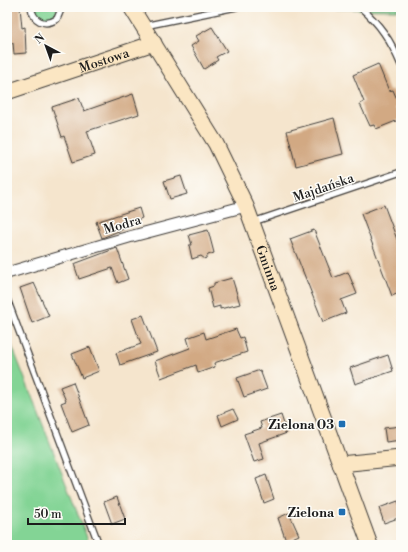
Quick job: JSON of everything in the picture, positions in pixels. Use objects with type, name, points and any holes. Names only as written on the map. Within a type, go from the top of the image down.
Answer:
[{"type":"main road","name":"Gminna","points":[[131,7],[216,144],[246,206],[370,545]]},
{"type":"main road","name":"Mostowa","points":[[7,92],[154,43]]},
{"type":"main road","points":[[340,464],[401,458]]},
{"type":"street","name":"Modra","points":[[7,272],[129,237],[246,206]]},
{"type":"lane","points":[[31,7],[31,12],[37,20],[47,23],[57,19],[62,7]]},
{"type":"lane","points":[[143,26],[236,7]]},
{"type":"lane","points":[[360,7],[377,21],[394,49],[401,65]]},
{"type":"lane","name":"Majdańska","points":[[252,222],[401,172]]},
{"type":"lane","points":[[7,299],[99,545]]},
{"type":"green space","points":[[35,7],[58,7],[57,12],[52,18],[44,19],[38,15]]},
{"type":"green space","points":[[311,7],[401,7],[401,10],[312,9]]},
{"type":"green space","points":[[7,333],[90,545],[7,545]]},
{"type":"building","points":[[7,7],[20,7],[22,28],[25,27],[26,53],[14,54],[13,43],[7,44]]},
{"type":"building","points":[[212,27],[227,51],[216,57],[218,60],[204,69],[191,46],[199,41],[196,36]]},
{"type":"building","points":[[378,64],[389,91],[393,90],[400,106],[396,108],[401,119],[376,129],[374,125],[370,126],[360,104],[364,102],[353,75]]},
{"type":"building","points":[[133,94],[139,114],[87,131],[95,155],[73,162],[64,136],[62,137],[52,107],[79,98],[84,111]]},
{"type":"building","points":[[334,118],[343,154],[296,166],[287,131]]},
{"type":"building","points":[[181,176],[187,194],[170,199],[164,181]]},
{"type":"building","points":[[384,205],[401,250],[401,292],[392,296],[361,214]]},
{"type":"building","points":[[139,208],[142,218],[127,224],[128,227],[102,238],[96,222]]},
{"type":"building","points":[[208,230],[214,253],[208,255],[205,259],[201,256],[192,259],[189,245],[192,245],[189,235]]},
{"type":"building","points":[[314,230],[333,278],[348,272],[357,294],[341,300],[346,313],[323,322],[290,239]]},
{"type":"building","points":[[117,248],[128,279],[118,283],[112,268],[79,279],[74,264]]},
{"type":"building","points":[[232,278],[240,304],[220,309],[220,306],[213,308],[208,288],[214,286],[214,283]]},
{"type":"building","points":[[34,283],[49,316],[32,323],[20,288]]},
{"type":"building","points":[[143,315],[157,352],[120,365],[116,353],[141,344],[132,319]]},
{"type":"building","points":[[236,329],[240,338],[243,337],[247,352],[214,363],[215,367],[198,373],[196,365],[161,378],[155,361],[190,348],[187,338],[204,332],[206,339]]},
{"type":"building","points":[[90,347],[99,371],[82,378],[72,354]]},
{"type":"building","points":[[388,355],[393,371],[355,384],[350,368]]},
{"type":"building","points":[[260,370],[267,389],[244,397],[237,378]]},
{"type":"building","points":[[73,382],[89,425],[72,432],[61,403],[66,401],[60,387]]},
{"type":"building","points":[[233,409],[238,419],[222,426],[218,415]]},
{"type":"building","points":[[281,415],[287,433],[259,443],[264,459],[254,462],[244,434],[262,428],[260,422]]},
{"type":"building","points":[[401,426],[401,440],[386,442],[384,428]]},
{"type":"building","points":[[266,475],[274,499],[264,503],[256,479]]},
{"type":"building","points":[[117,497],[125,519],[112,524],[104,502]]},
{"type":"building","points":[[398,501],[401,509],[401,517],[384,523],[379,508]]},
{"type":"building","points":[[289,513],[299,535],[286,541],[278,518]]},
{"type":"place","name":"Zielona 03","points":[[342,424]]},
{"type":"place","name":"Zielona","points":[[342,512]]}]
